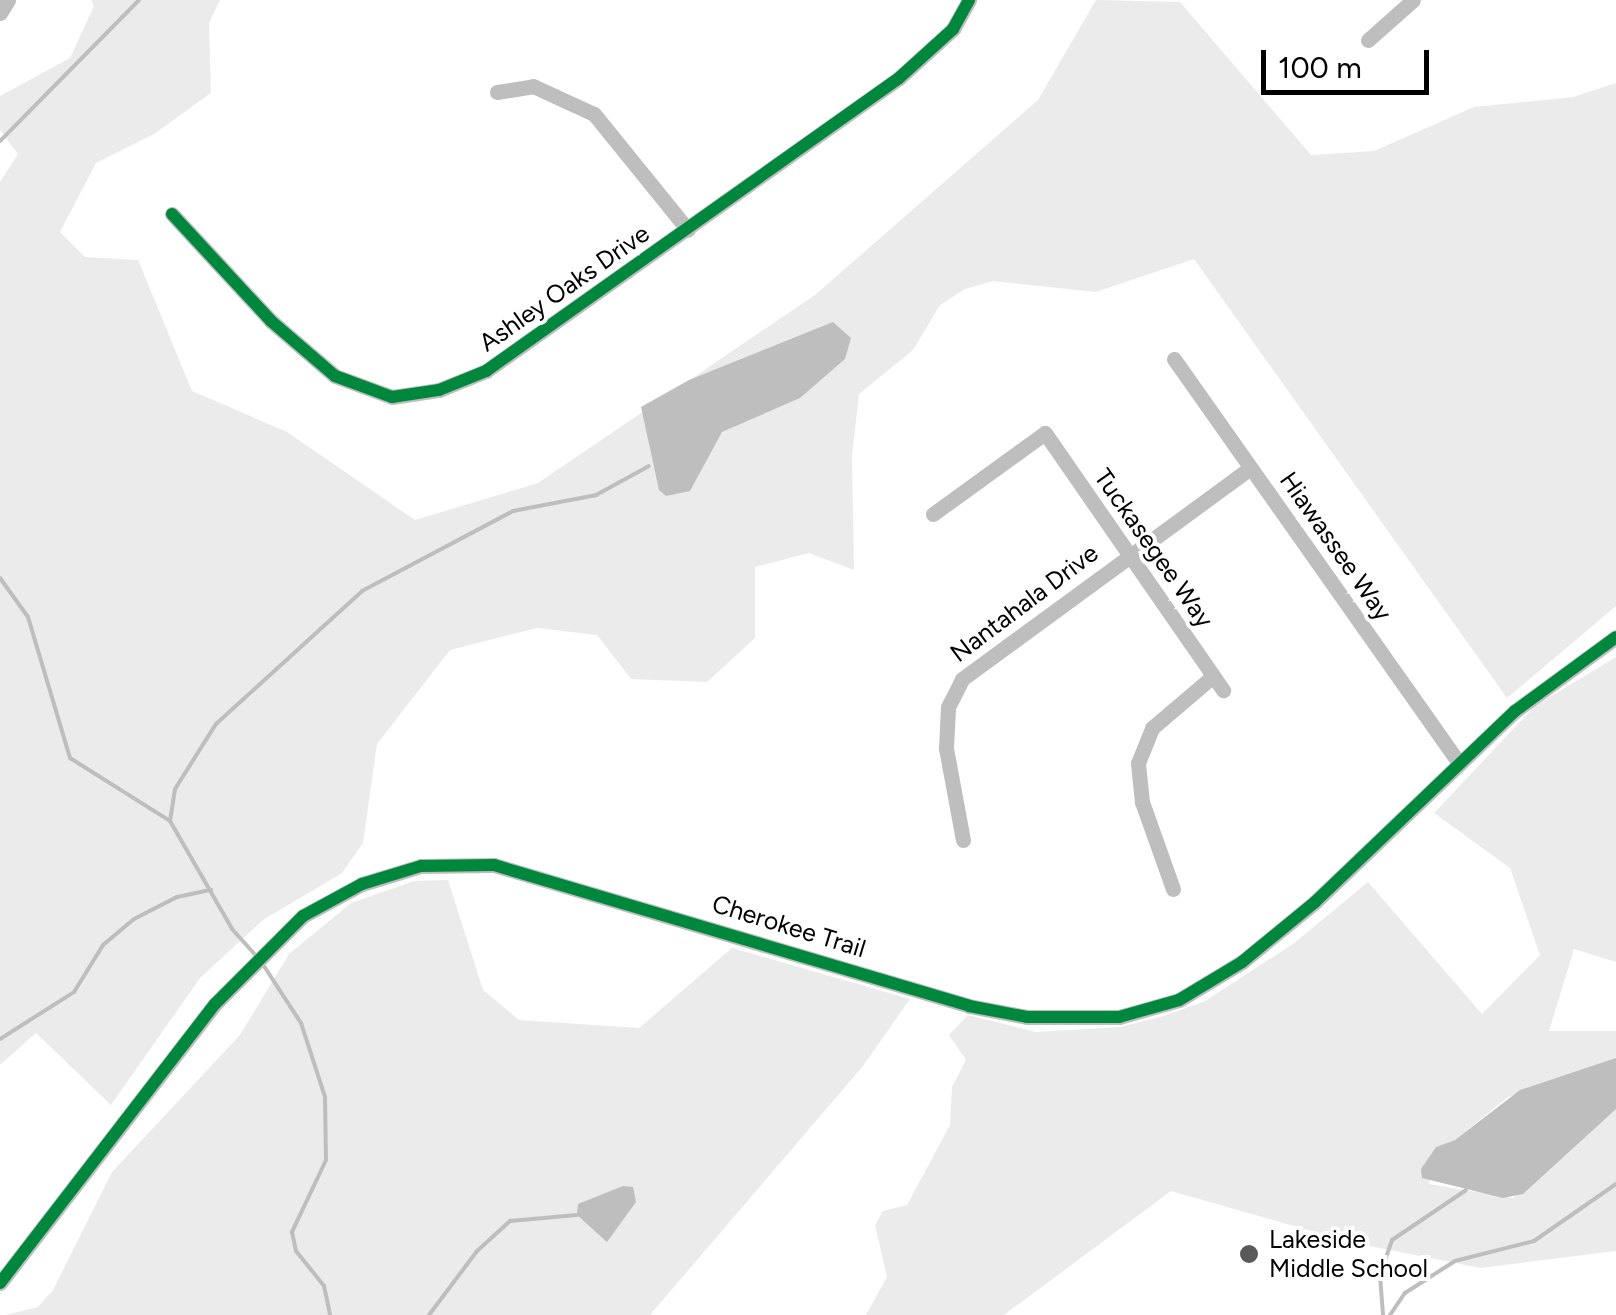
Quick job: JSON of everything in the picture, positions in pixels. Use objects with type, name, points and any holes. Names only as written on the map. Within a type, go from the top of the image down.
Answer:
[{"type":"street","points":[[0,13],[8,0]]},
{"type":"street","name":"Ashley Oaks Drive","points":[[172,214],[293,342],[353,386],[392,397],[439,390],[486,370],[899,78],[940,44],[970,0]]},
{"type":"street","points":[[1368,40],[1413,0]]},
{"type":"street","points":[[497,92],[533,86],[594,114],[688,230]]},
{"type":"street","name":"Hiawassee Way","points":[[1174,360],[1458,762]]},
{"type":"street","name":"Tuckasegee Way","points":[[933,514],[1045,434],[1223,690]]},
{"type":"street","name":"Nantahala Drive","points":[[963,840],[946,748],[953,692],[970,670],[1250,468]]},
{"type":"street","name":"Cherokee Trail","points":[[0,1283],[105,1139],[234,984],[318,904],[362,884],[421,866],[475,862],[553,878],[969,1006],[1027,1017],[1120,1016],[1179,1000],[1242,962],[1315,902],[1458,762],[1616,637]]},
{"type":"street","points":[[1173,889],[1142,802],[1140,753],[1162,716],[1213,676]]},
{"type":"shaded area","points":[[91,0],[220,0],[209,23],[211,93],[154,134],[96,163],[60,232],[85,257],[138,260],[192,391],[287,432],[415,520],[538,483],[815,295],[1038,100],[1096,0],[1180,2],[1311,155],[1374,151],[1474,107],[1573,97],[1616,83],[1616,606],[1507,698],[1194,259],[1096,292],[993,281],[965,289],[940,305],[913,350],[859,394],[852,456],[854,570],[809,553],[755,567],[755,638],[707,682],[631,679],[597,635],[537,628],[450,650],[377,744],[363,843],[342,873],[263,920],[200,978],[111,1105],[36,1033],[0,1065],[0,182],[18,154],[0,130],[0,96],[70,58],[94,6]]},
{"type":"shaded area","points":[[833,322],[851,338],[845,359],[800,398],[722,432],[690,491],[666,496],[659,490],[641,407],[689,380]]},
{"type":"shaded area","points":[[1616,657],[1616,962],[1574,949],[1549,1031],[1616,1031],[1616,1058],[1508,1097],[1455,1140],[1436,1147],[1429,1184],[1513,1198],[1616,1109],[1616,1251],[1481,1268],[1354,1243],[1171,1191],[1004,1315],[866,1315],[887,1277],[875,1225],[883,1211],[907,1205],[950,1125],[952,1087],[966,1060],[949,1035],[968,1015],[1036,1032],[1120,1027],[1164,1016],[1205,1001],[1293,944],[1368,882],[1482,1014],[1540,955],[1510,868],[1434,813],[1535,706]]},
{"type":"shaded area","points":[[448,880],[483,990],[519,1020],[639,1028],[732,948],[910,999],[863,1066],[650,1315],[6,1315],[38,1307],[53,1290],[112,1172],[240,1035],[289,954],[351,903],[414,881]]},
{"type":"shaded area","points":[[1616,1058],[1616,1109],[1523,1194],[1503,1198],[1422,1178],[1421,1169],[1436,1147],[1455,1140],[1520,1090]]},
{"type":"shaded area","points":[[623,1186],[633,1187],[636,1202],[607,1242],[577,1215],[578,1204]]},
{"type":"waterway","points":[[0,141],[139,0]]},
{"type":"waterway","points":[[170,821],[175,789],[216,724],[362,591],[513,511],[596,495],[649,466]]},
{"type":"waterway","points":[[0,578],[28,617],[70,758],[170,821],[232,929],[256,956]]},
{"type":"waterway","points":[[0,1039],[74,992],[103,945],[134,919],[177,897],[211,890]]},
{"type":"waterway","points":[[262,963],[301,1023],[325,1097],[326,1160],[292,1232],[296,1251],[324,1286],[330,1315]]},
{"type":"waterway","points":[[1390,1315],[1405,1293],[1455,1261],[1534,1241],[1616,1184]]},
{"type":"waterway","points":[[1383,1315],[1380,1275],[1392,1240],[1466,1190]]},
{"type":"waterway","points":[[429,1315],[477,1251],[510,1221],[577,1215]]},
{"type":"cycle path","points":[[172,214],[271,321],[335,376],[392,397],[439,390],[486,371],[899,78],[953,29],[969,0]]},
{"type":"cycle path","points":[[0,1283],[215,1004],[303,916],[362,884],[421,866],[494,865],[969,1006],[1027,1017],[1119,1017],[1179,1000],[1242,962],[1315,902],[1515,711],[1616,637]]},
{"type":"place","name":"Lakeside Middle School","points":[[1249,1254]]}]
